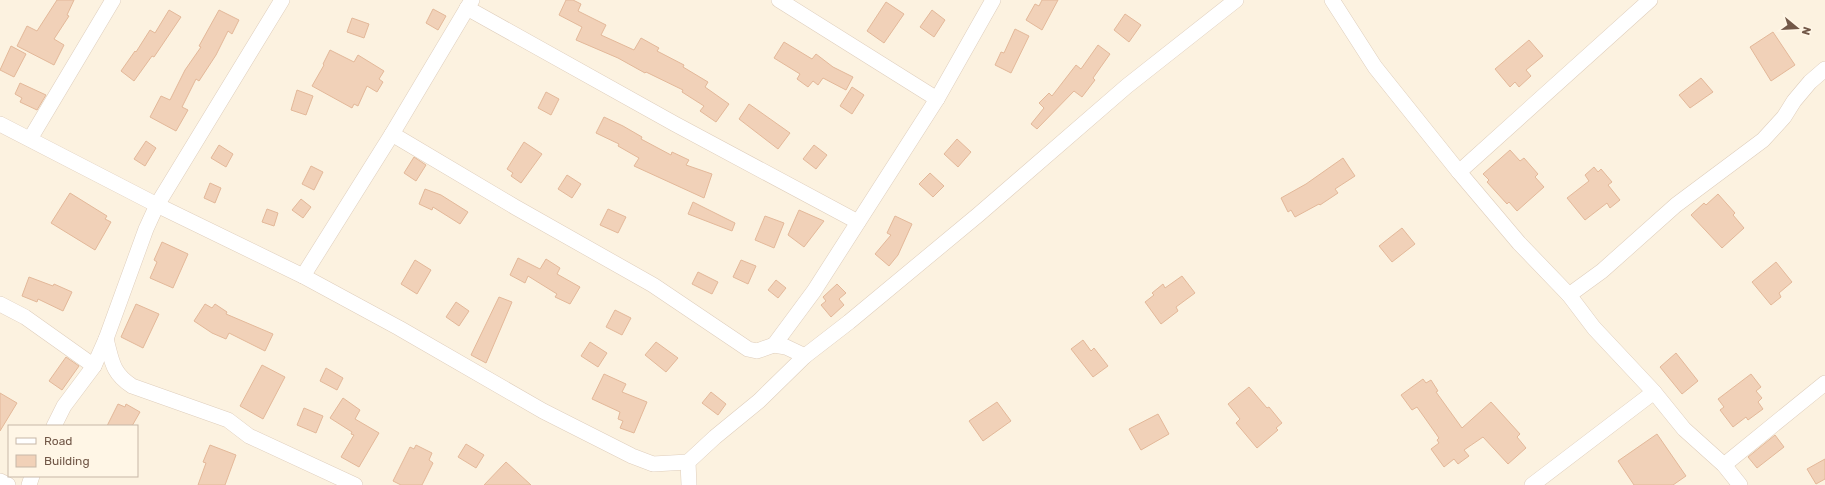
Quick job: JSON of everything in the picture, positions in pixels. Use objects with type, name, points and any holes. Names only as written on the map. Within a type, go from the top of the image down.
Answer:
[{"type":"street","points":[[30,139],[113,0]]},
{"type":"street","points":[[54,425],[64,406],[94,366],[106,340],[146,229],[157,205],[282,0]]},
{"type":"street","points":[[779,0],[937,99]]},
{"type":"street","points":[[774,345],[814,291],[937,99],[993,0]]},
{"type":"street","points":[[0,124],[157,205],[303,276],[413,336],[543,412],[632,456],[653,464],[688,462],[715,437],[759,401],[805,356],[849,322],[978,215],[1127,86],[1236,0]]},
{"type":"street","points":[[1332,0],[1376,66],[1459,172],[1519,243],[1569,295],[1594,328],[1654,392],[1684,429],[1724,465],[1740,485]]},
{"type":"street","points":[[1459,172],[1650,0]]},
{"type":"street","points":[[303,276],[392,134],[469,4],[668,120],[858,222]]},
{"type":"street","points":[[1569,295],[1602,271],[1676,205],[1763,140],[1784,117],[1794,101],[1810,82],[1825,69]]},
{"type":"street","points":[[392,134],[515,207],[653,285],[748,349],[757,351],[774,345],[786,347],[805,356]]},
{"type":"street","points":[[0,304],[25,317],[94,366]]},
{"type":"street","points":[[106,340],[112,361],[120,378],[132,386],[228,420],[248,436],[356,485]]},
{"type":"street","points":[[1724,465],[1825,383]]},
{"type":"street","points":[[1532,485],[1654,392]]},
{"type":"street","points":[[688,462],[689,485]]},
{"type":"street","points":[[0,481],[8,485]]},
{"type":"building","points":[[57,0],[74,0],[67,15],[69,16],[54,39],[64,45],[54,65],[17,46],[27,26],[37,31]]},
{"type":"building","points":[[566,0],[573,0],[581,4],[578,11],[606,25],[601,35],[634,50],[641,38],[659,48],[657,51],[684,65],[683,67],[708,82],[705,87],[729,104],[716,122],[700,111],[704,106],[682,92],[683,90],[646,72],[645,73],[618,58],[576,40],[582,27],[559,15]]},
{"type":"building","points":[[1042,0],[1058,0],[1042,30],[1026,20],[1035,4],[1039,6]]},
{"type":"building","points":[[886,2],[904,14],[884,43],[867,31]]},
{"type":"building","points":[[433,9],[446,16],[438,30],[426,23]]},
{"type":"building","points":[[169,10],[181,17],[154,57],[152,56],[134,81],[121,71],[135,51],[136,52],[150,30],[155,33]]},
{"type":"building","points":[[219,10],[239,20],[232,34],[228,31],[216,55],[199,81],[196,79],[182,107],[188,110],[176,131],[150,117],[161,96],[170,100],[185,70],[201,47],[199,46]]},
{"type":"building","points":[[932,10],[945,20],[934,37],[920,27]]},
{"type":"building","points":[[1125,14],[1141,25],[1129,42],[1114,30]]},
{"type":"building","points":[[352,18],[369,24],[364,38],[347,32]]},
{"type":"building","points":[[1015,29],[1029,36],[1011,73],[995,65],[1001,52],[1004,53]]},
{"type":"building","points":[[1773,32],[1795,65],[1771,81],[1750,47]]},
{"type":"building","points":[[1529,40],[1543,56],[1526,70],[1531,76],[1519,87],[1515,82],[1510,87],[1495,69]]},
{"type":"building","points":[[784,42],[812,59],[816,54],[833,67],[853,77],[846,90],[823,78],[818,85],[813,81],[808,87],[797,79],[800,74],[774,58]]},
{"type":"building","points":[[1098,45],[1110,54],[1093,78],[1095,80],[1082,97],[1074,91],[1037,129],[1031,124],[1044,108],[1039,103],[1049,93],[1052,96],[1076,65],[1081,69]]},
{"type":"building","points":[[11,46],[26,54],[14,77],[0,70]]},
{"type":"building","points":[[330,50],[354,62],[358,55],[384,71],[379,79],[383,82],[377,92],[367,86],[358,106],[354,104],[352,108],[312,86],[324,65],[323,64]]},
{"type":"building","points":[[1701,78],[1713,92],[1690,108],[1679,95]]},
{"type":"building","points":[[20,83],[46,95],[37,110],[20,102],[22,98],[15,94]]},
{"type":"building","points":[[852,87],[864,95],[852,114],[840,106]]},
{"type":"building","points":[[297,90],[313,96],[306,115],[291,110]]},
{"type":"building","points":[[546,92],[559,99],[551,115],[538,108]]},
{"type":"building","points":[[749,104],[790,133],[778,149],[739,119]]},
{"type":"building","points":[[604,117],[623,126],[642,137],[641,139],[671,155],[672,152],[689,160],[686,165],[712,174],[704,198],[634,166],[639,158],[618,146],[619,144],[596,133]]},
{"type":"building","points":[[957,139],[971,152],[958,167],[944,154]]},
{"type":"building","points":[[146,141],[156,148],[145,166],[134,159]]},
{"type":"building","points":[[524,142],[542,154],[521,183],[511,176],[513,173],[507,169]]},
{"type":"building","points":[[219,145],[233,154],[226,167],[211,158]]},
{"type":"building","points":[[814,145],[827,155],[816,169],[803,159]]},
{"type":"building","points":[[1510,150],[1520,161],[1524,158],[1538,174],[1535,177],[1544,187],[1517,211],[1509,202],[1507,204],[1487,182],[1489,180],[1483,174]]},
{"type":"building","points":[[414,157],[426,165],[416,181],[404,173]]},
{"type":"building","points":[[1343,158],[1355,176],[1335,189],[1338,193],[1320,205],[1319,204],[1295,217],[1291,210],[1288,212],[1281,198],[1306,184]]},
{"type":"building","points":[[311,166],[323,172],[314,190],[302,184]]},
{"type":"building","points":[[1594,167],[1598,172],[1601,169],[1612,182],[1608,185],[1620,200],[1610,208],[1607,203],[1585,220],[1567,198],[1589,181],[1585,175]]},
{"type":"building","points":[[930,173],[944,186],[933,197],[919,184]]},
{"type":"building","points":[[567,175],[581,184],[572,198],[558,189]]},
{"type":"building","points":[[210,183],[221,188],[215,203],[204,198]]},
{"type":"building","points":[[425,189],[441,195],[468,212],[460,224],[433,207],[432,210],[419,204]]},
{"type":"building","points":[[70,193],[107,216],[105,219],[111,222],[95,250],[51,223]]},
{"type":"building","points":[[1718,194],[1735,213],[1733,215],[1744,228],[1722,248],[1691,215],[1704,203],[1706,205]]},
{"type":"building","points":[[301,199],[311,207],[303,218],[292,210]]},
{"type":"building","points":[[693,202],[735,223],[732,231],[688,214]]},
{"type":"building","points":[[267,209],[278,213],[274,226],[262,222]]},
{"type":"building","points":[[608,209],[626,217],[618,233],[600,225]]},
{"type":"building","points":[[799,210],[824,221],[804,247],[788,235]]},
{"type":"building","points":[[765,216],[784,223],[774,248],[755,240]]},
{"type":"building","points":[[895,216],[912,224],[898,255],[889,266],[875,254],[891,235],[887,233]]},
{"type":"building","points":[[1402,228],[1415,244],[1392,262],[1379,246]]},
{"type":"building","points":[[162,242],[188,254],[173,288],[150,278],[157,262],[154,260]]},
{"type":"building","points":[[518,258],[540,269],[546,259],[560,268],[557,274],[580,287],[570,304],[555,297],[557,294],[528,276],[525,283],[510,275]]},
{"type":"building","points":[[415,260],[431,270],[417,294],[401,284]]},
{"type":"building","points":[[741,260],[756,266],[748,284],[733,277]]},
{"type":"building","points":[[1776,262],[1792,282],[1779,293],[1781,297],[1771,305],[1752,282]]},
{"type":"building","points":[[698,272],[718,282],[712,294],[692,284]]},
{"type":"building","points":[[1182,276],[1195,293],[1176,307],[1178,311],[1161,324],[1145,302],[1154,295],[1152,293],[1163,284],[1165,288]]},
{"type":"building","points":[[29,277],[53,286],[54,284],[72,292],[63,311],[38,299],[37,302],[22,296]]},
{"type":"building","points":[[776,280],[786,288],[778,298],[768,290]]},
{"type":"building","points":[[837,284],[846,293],[839,299],[844,305],[831,317],[821,305],[826,301],[823,297]]},
{"type":"building","points":[[499,297],[512,302],[486,363],[471,355]]},
{"type":"building","points":[[456,302],[469,311],[459,326],[446,317]]},
{"type":"building","points":[[136,304],[159,314],[143,348],[121,337]]},
{"type":"building","points":[[205,304],[212,308],[215,304],[227,312],[226,314],[273,334],[265,351],[229,333],[226,339],[212,333],[194,321]]},
{"type":"building","points":[[615,310],[631,318],[622,335],[606,327]]},
{"type":"building","points":[[1083,340],[1091,351],[1094,348],[1108,366],[1093,377],[1071,349]]},
{"type":"building","points":[[590,342],[607,353],[598,367],[581,356]]},
{"type":"building","points":[[656,342],[678,358],[666,372],[645,355]]},
{"type":"building","points":[[1676,353],[1698,381],[1682,394],[1660,367]]},
{"type":"building","points":[[66,357],[79,366],[62,390],[49,381]]},
{"type":"building","points":[[262,365],[285,377],[263,419],[240,406]]},
{"type":"building","points":[[326,368],[343,378],[337,390],[320,381]]},
{"type":"building","points":[[604,374],[626,384],[622,392],[647,402],[634,433],[620,428],[623,421],[618,419],[620,412],[592,399]]},
{"type":"building","points":[[1751,374],[1761,387],[1756,391],[1762,398],[1758,402],[1763,409],[1748,420],[1746,417],[1733,427],[1720,410],[1724,407],[1718,399]]},
{"type":"building","points":[[1423,379],[1426,383],[1431,380],[1438,391],[1436,392],[1462,428],[1491,402],[1520,434],[1517,437],[1526,448],[1508,464],[1483,437],[1464,450],[1469,456],[1458,464],[1454,459],[1444,467],[1431,449],[1439,443],[1437,440],[1439,438],[1417,407],[1412,410],[1401,395]]},
{"type":"building","points":[[1249,387],[1267,408],[1269,407],[1282,423],[1276,428],[1278,430],[1257,448],[1236,423],[1240,419],[1228,404]]},
{"type":"building","points":[[711,392],[726,404],[718,415],[702,403]]},
{"type":"building","points":[[0,393],[17,403],[0,431]]},
{"type":"building","points":[[343,398],[360,410],[355,419],[379,433],[359,467],[341,457],[354,435],[351,434],[352,432],[330,418]]},
{"type":"building","points":[[997,402],[1011,421],[983,441],[969,421]]},
{"type":"building","points":[[118,404],[125,407],[126,404],[140,412],[133,425],[108,425]]},
{"type":"building","points":[[304,408],[323,416],[316,433],[297,425]]},
{"type":"building","points":[[1158,414],[1169,434],[1141,450],[1129,429]]},
{"type":"building","points":[[1657,434],[1686,476],[1673,485],[1634,485],[1618,461]]},
{"type":"building","points":[[1775,435],[1784,447],[1757,468],[1748,457]]},
{"type":"building","points":[[466,444],[484,455],[476,468],[458,457]]},
{"type":"building","points":[[210,445],[236,455],[225,485],[198,485],[206,463],[203,462]]},
{"type":"building","points":[[416,445],[432,453],[429,460],[433,463],[422,485],[401,485],[393,481],[410,447],[414,449]]},
{"type":"building","points":[[1825,459],[1825,479],[1816,484],[1807,469]]},
{"type":"building","points":[[506,462],[531,485],[484,485]]}]
